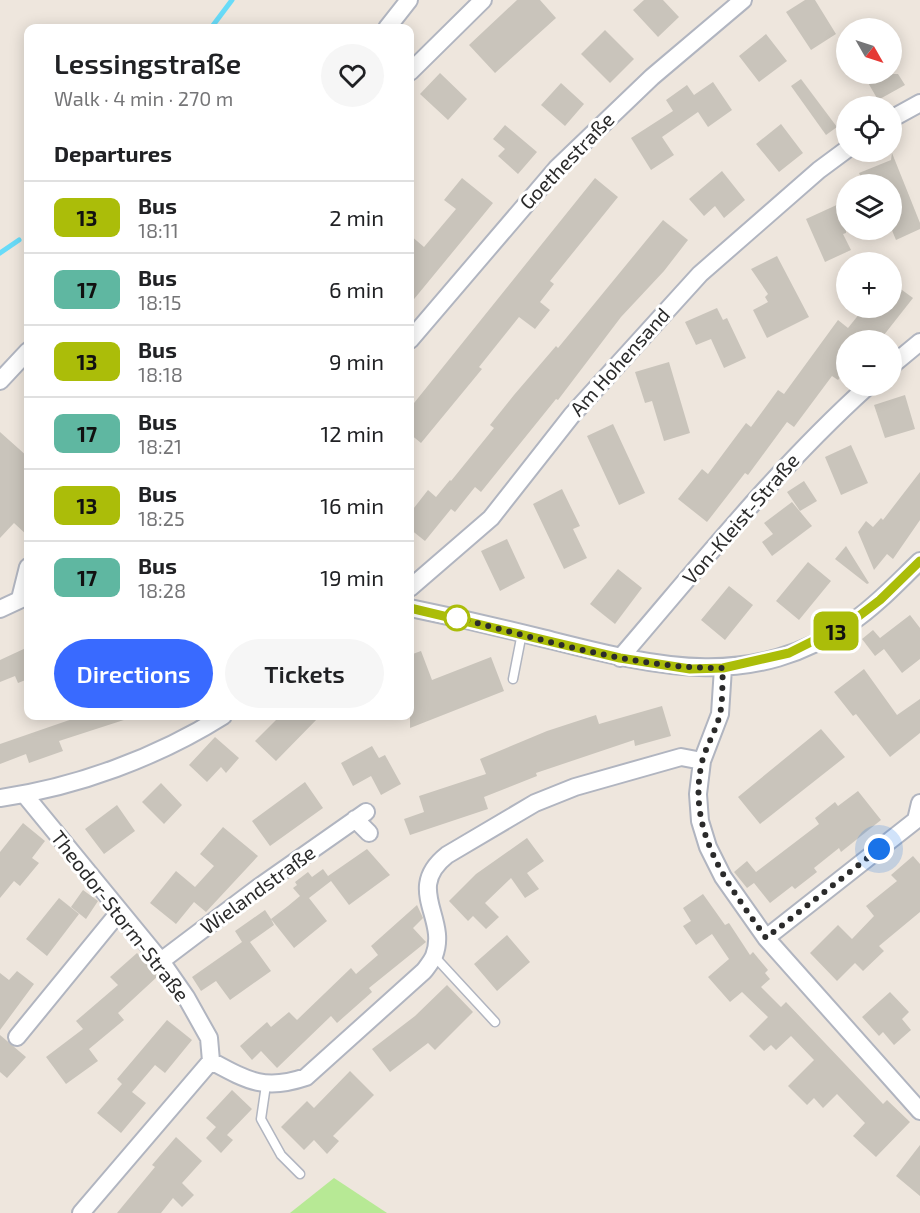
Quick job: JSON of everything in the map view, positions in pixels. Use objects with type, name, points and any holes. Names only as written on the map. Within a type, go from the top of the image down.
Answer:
[{"type":"street","points":[[390,24],[409,0]]},
{"type":"street","points":[[414,68],[483,0]]},
{"type":"street","name":"Goethestraße","points":[[414,335],[565,160],[652,76],[743,0]]},
{"type":"street","points":[[902,114],[920,103]]},
{"type":"street","name":"Am Hohensand","points":[[414,584],[490,518],[572,415],[700,274],[836,157]]},
{"type":"street","points":[[902,357],[920,342]]},
{"type":"street","points":[[0,381],[24,355]]},
{"type":"street","name":"Von-Kleist-Straße","points":[[620,658],[784,468],[828,422],[857,396]]},
{"type":"street","points":[[414,609],[620,658],[690,669],[723,668],[789,653],[843,627],[880,600],[920,561]]},
{"type":"street","points":[[0,609],[24,597]]},
{"type":"street","points":[[723,668],[720,714],[702,761],[698,794],[700,821],[708,847],[723,877],[766,938],[920,1111]]},
{"type":"street","points":[[0,798],[76,781],[160,749],[215,720]]},
{"type":"street","points":[[81,1213],[211,1061],[239,1076],[266,1085],[288,1083],[306,1077],[395,1000],[424,971],[434,956],[437,939],[427,894],[428,879],[435,865],[447,855],[535,803],[575,787],[681,757],[702,761]]},
{"type":"street","name":"Theodor-Storm-Straße","points":[[24,794],[161,961],[186,997],[209,1038],[211,1061]]},
{"type":"street","points":[[766,938],[918,822],[920,803]]},
{"type":"street","name":"Wielandstraße","points":[[161,961],[259,887],[361,816],[369,833]]},
{"type":"street","points":[[17,1037],[120,911]]},
{"type":"lane","points":[[513,679],[522,633]]},
{"type":"lane","points":[[434,956],[495,1022]]},
{"type":"lane","points":[[266,1085],[261,1119],[281,1155],[300,1174]]},
{"type":"green space","points":[[334,1178],[387,1213],[290,1213]]},
{"type":"building","points":[[517,0],[540,0],[556,18],[495,73],[469,45]]},
{"type":"building","points":[[644,0],[663,0],[679,17],[658,37],[633,10]]},
{"type":"building","points":[[805,0],[815,0],[836,34],[811,50],[786,12]]},
{"type":"building","points":[[605,30],[634,59],[610,83],[581,54]]},
{"type":"building","points":[[766,34],[787,61],[759,82],[739,56]]},
{"type":"building","points":[[440,73],[467,99],[448,120],[420,94]]},
{"type":"building","points":[[801,79],[836,128],[826,135],[791,86]]},
{"type":"building","points":[[902,80],[905,85],[885,96],[876,96],[869,84],[902,84]]},
{"type":"building","points":[[713,82],[732,110],[708,127],[698,112],[662,137],[674,155],[651,170],[631,138],[673,111],[666,100],[687,85],[694,95]]},
{"type":"building","points":[[561,83],[584,104],[565,126],[541,105]]},
{"type":"building","points":[[781,124],[803,153],[779,172],[756,144]]},
{"type":"building","points":[[505,125],[537,152],[518,174],[498,156],[505,149],[493,139]]},
{"type":"building","points":[[886,162],[896,162],[900,174],[859,174]]},
{"type":"building","points":[[722,171],[745,200],[724,218],[715,206],[704,216],[689,199]]},
{"type":"building","points":[[462,178],[493,203],[414,299],[414,238],[424,247],[456,209],[444,200]]},
{"type":"building","points":[[595,178],[618,197],[550,281],[554,284],[540,302],[550,310],[535,329],[519,317],[479,367],[482,369],[421,443],[414,437],[414,403]]},
{"type":"building","points":[[902,178],[920,223],[920,229],[902,237]]},
{"type":"building","points":[[836,205],[836,240],[846,240],[851,250],[836,252],[836,257],[825,262],[806,219]]},
{"type":"building","points":[[663,220],[688,240],[664,271],[621,317],[558,400],[556,399],[481,492],[475,487],[455,512],[451,509],[425,541],[414,532],[414,508],[428,490],[436,497],[451,481],[494,428],[490,425],[514,395],[556,346],[558,348]]},
{"type":"building","points":[[777,256],[809,317],[767,338],[753,310],[768,302],[765,297],[768,294],[751,269]]},
{"type":"building","points":[[902,290],[913,298],[902,312]]},
{"type":"building","points":[[717,308],[723,320],[727,318],[746,358],[724,368],[711,339],[696,345],[685,322]]},
{"type":"building","points":[[856,318],[897,318],[888,330],[836,330],[836,379],[832,376],[794,427],[787,422],[748,475],[745,473],[707,522],[678,499],[702,469],[708,474],[746,423],[751,427],[778,390],[784,394],[838,320],[848,328]]},
{"type":"building","points":[[669,362],[690,433],[664,441],[652,401],[645,403],[635,372]]},
{"type":"building","points":[[905,395],[915,429],[885,438],[874,405]]},
{"type":"building","points":[[613,424],[645,493],[619,505],[587,436]]},
{"type":"building","points":[[0,432],[24,453],[24,532],[14,523],[0,538]]},
{"type":"building","points":[[851,445],[868,483],[841,495],[825,457]]},
{"type":"building","points":[[920,472],[920,520],[893,559],[887,554],[874,570],[858,532],[866,521],[873,527],[881,518],[883,520]]},
{"type":"building","points":[[804,481],[817,501],[800,511],[787,492]]},
{"type":"building","points":[[562,489],[580,526],[573,529],[587,558],[564,569],[533,504]]},
{"type":"building","points":[[792,502],[812,526],[772,556],[762,542],[773,534],[764,523]]},
{"type":"building","points":[[507,539],[525,578],[500,591],[481,551]]},
{"type":"building","points":[[846,546],[869,583],[867,584],[835,559]]},
{"type":"building","points":[[808,562],[831,581],[799,620],[776,601]]},
{"type":"building","points":[[618,569],[642,588],[615,624],[590,604]]},
{"type":"building","points":[[729,586],[753,605],[725,640],[701,620]]},
{"type":"building","points":[[910,615],[920,628],[920,659],[902,673],[884,649],[875,656],[862,639],[873,630],[880,638]]},
{"type":"building","points":[[24,649],[24,681],[18,683],[15,676],[0,682],[0,660]]},
{"type":"building","points":[[421,651],[432,680],[491,657],[504,691],[410,728],[410,720],[414,720],[414,654]]},
{"type":"building","points":[[864,669],[897,715],[920,699],[920,733],[890,757],[856,714],[853,716],[834,692]]},
{"type":"building","points":[[662,706],[671,736],[635,746],[634,740],[536,773],[537,776],[484,797],[488,809],[410,835],[404,819],[424,812],[419,796],[486,774],[480,759],[547,731],[596,715],[599,724]]},
{"type":"building","points":[[69,720],[124,720],[59,741],[63,751],[29,763],[26,754],[0,764],[0,744]]},
{"type":"building","points":[[276,720],[316,720],[276,761],[255,741]]},
{"type":"building","points":[[821,729],[845,757],[760,824],[738,797]]},
{"type":"building","points":[[215,737],[239,758],[226,773],[221,767],[207,782],[189,765]]},
{"type":"building","points":[[372,746],[379,758],[385,755],[401,784],[381,795],[371,776],[353,786],[341,763]]},
{"type":"building","points":[[305,782],[323,808],[270,846],[252,821]]},
{"type":"building","points":[[161,783],[182,805],[164,824],[142,802]]},
{"type":"building","points":[[858,791],[881,820],[841,852],[839,848],[814,868],[817,872],[795,889],[792,886],[770,903],[754,883],[747,888],[734,872],[747,861],[756,872],[819,824],[815,818],[835,802],[838,806]]},
{"type":"building","points":[[117,805],[135,831],[104,854],[85,829]]},
{"type":"building","points":[[23,823],[45,841],[32,858],[39,863],[20,886],[14,881],[0,898],[0,852]]},
{"type":"building","points":[[223,827],[258,856],[206,912],[194,902],[176,924],[150,903],[176,871],[195,887],[214,866],[200,854]]},
{"type":"building","points":[[527,838],[544,861],[527,873],[539,889],[525,898],[511,878],[485,903],[499,917],[486,929],[473,916],[468,921],[449,901],[476,874]]},
{"type":"building","points":[[367,849],[390,875],[349,905],[331,881],[309,898],[327,921],[294,948],[271,919],[300,896],[293,888],[297,885],[295,882],[308,872],[312,877],[323,869],[328,876]]},
{"type":"building","points":[[913,856],[920,864],[920,912],[879,946],[884,951],[863,971],[855,963],[837,981],[810,953],[838,925],[852,939],[874,916],[866,906],[897,881],[891,875]]},
{"type":"building","points":[[83,890],[98,901],[86,919],[71,907]]},
{"type":"building","points":[[703,894],[725,925],[729,923],[750,955],[753,952],[768,970],[765,973],[770,979],[761,987],[781,1007],[786,1002],[883,1104],[887,1100],[910,1122],[876,1157],[853,1136],[865,1123],[837,1094],[823,1108],[814,1098],[807,1105],[788,1086],[814,1060],[791,1036],[776,1050],[771,1045],[764,1051],[749,1036],[768,1017],[742,992],[730,1002],[708,977],[729,959],[712,934],[696,945],[683,926],[691,921],[683,908]]},
{"type":"building","points":[[59,898],[79,914],[47,956],[26,939]]},
{"type":"building","points":[[417,905],[423,918],[413,928],[426,942],[369,988],[372,992],[337,1023],[331,1016],[277,1068],[261,1051],[252,1060],[240,1046],[267,1022],[271,1027],[289,1012],[297,1020],[351,968],[356,974],[378,955],[371,946]]},
{"type":"building","points":[[265,910],[274,925],[250,942],[271,971],[230,1000],[216,981],[201,991],[192,977],[242,942],[235,931]]},
{"type":"building","points":[[507,935],[530,962],[497,991],[474,964]]},
{"type":"building","points":[[137,953],[158,976],[118,1013],[124,1020],[89,1049],[98,1061],[66,1084],[46,1057],[83,1029],[76,1021],[118,985],[110,977]]},
{"type":"building","points":[[17,971],[34,984],[0,1030],[0,973],[9,980]]},
{"type":"building","points":[[447,985],[473,1012],[435,1050],[428,1043],[390,1072],[372,1049],[415,1016]]},
{"type":"building","points":[[890,992],[909,1012],[902,1019],[911,1030],[894,1045],[883,1032],[879,1036],[862,1017]]},
{"type":"building","points":[[167,1020],[192,1040],[165,1073],[155,1065],[132,1092],[146,1103],[121,1133],[97,1113],[122,1084],[117,1079]]},
{"type":"building","points":[[0,1035],[26,1057],[7,1078],[0,1072]]},
{"type":"building","points":[[350,1071],[374,1095],[333,1136],[339,1141],[327,1154],[314,1140],[304,1150],[281,1127],[307,1101],[314,1108]]},
{"type":"building","points":[[232,1090],[252,1109],[227,1135],[233,1140],[221,1153],[206,1138],[216,1127],[206,1118]]},
{"type":"building","points":[[176,1137],[202,1161],[182,1183],[194,1195],[182,1207],[173,1198],[161,1213],[117,1213],[155,1167],[152,1165]]},
{"type":"building","points":[[920,1145],[920,1196],[896,1176]]},
{"type":"waterway","points":[[214,24],[232,0]]},
{"type":"waterway","points":[[0,253],[19,240]]},
{"type":"bus line","name":"13","points":[[414,609],[620,658],[690,669],[723,668],[768,660],[825,637],[851,622],[880,600],[920,561]]},
{"type":"route","points":[[457,618],[620,658],[690,669],[723,668],[720,714],[702,761],[698,794],[700,821],[708,847],[723,877],[766,938],[879,849]]}]
